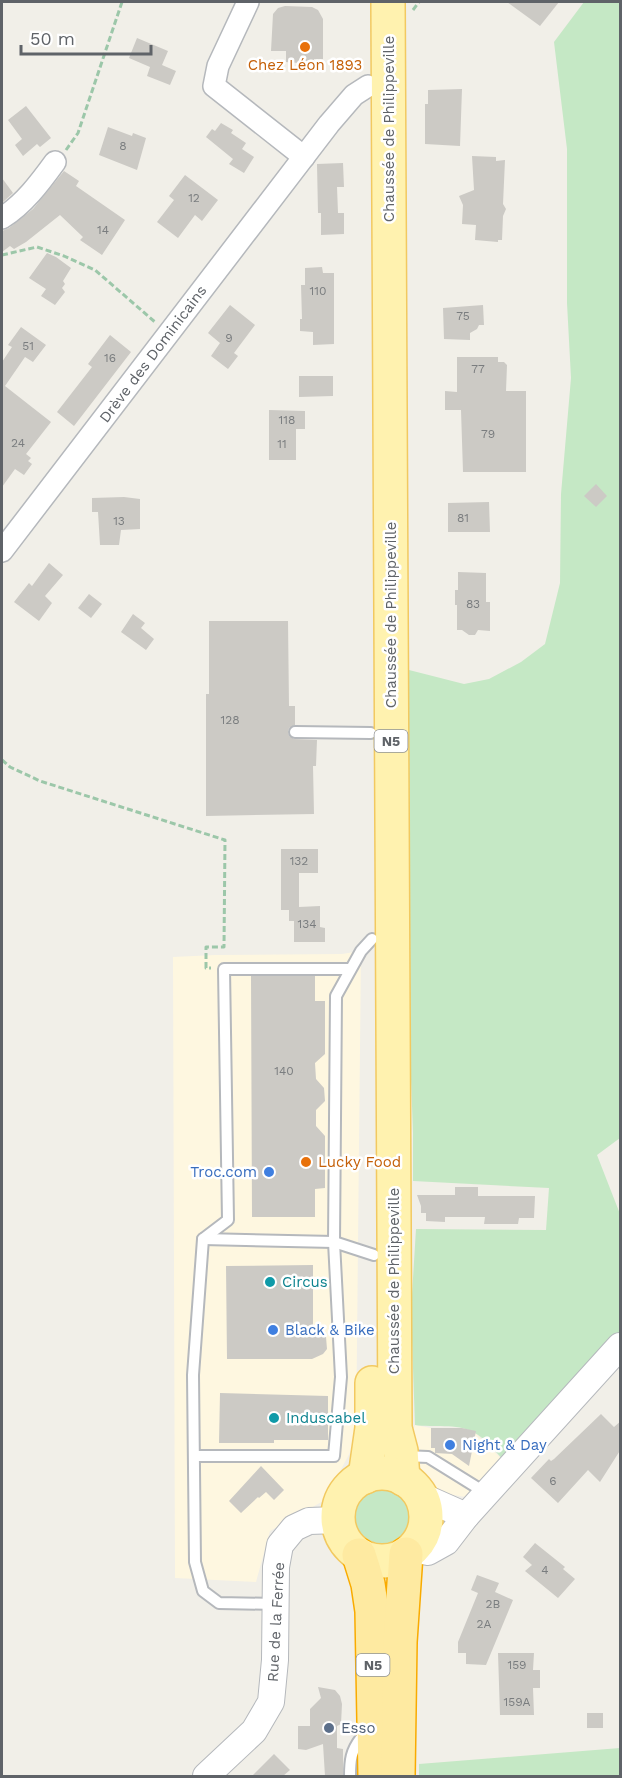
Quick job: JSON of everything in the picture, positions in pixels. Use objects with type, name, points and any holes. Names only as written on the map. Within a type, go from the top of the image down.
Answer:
[{"type":"highway","name":"N5","points":[[398,1776],[400,1642],[409,1552]]},
{"type":"highway","name":"N5","points":[[359,1555],[368,1584],[372,1611],[375,1776]]},
{"type":"main road","name":"Chaussée de Philippeville","points":[[364,1477],[373,1415],[374,1255],[369,2]]},
{"type":"main road","name":"Chaussée de Philippeville","points":[[388,2],[394,1428],[413,1472]]},
{"type":"main road","points":[[338,1520],[339,1507],[344,1494],[353,1484],[364,1477],[377,1474],[413,1472]]},
{"type":"main road","name":"N5","points":[[409,1552],[423,1532],[426,1522],[413,1472]]},
{"type":"main road","name":"N5","points":[[338,1520],[341,1534],[348,1546],[359,1555]]},
{"type":"main road","points":[[359,1555],[370,1560],[383,1561],[395,1559],[409,1552]]},
{"type":"street","points":[[248,2],[218,66],[214,86],[304,157]]},
{"type":"street","name":"Drève des Dominicains","points":[[2,551],[329,124],[354,95],[368,86]]},
{"type":"street","points":[[2,218],[36,189],[55,162]]},
{"type":"street","points":[[409,1552],[428,1552],[446,1542],[466,1516],[621,1346]]},
{"type":"street","points":[[413,1472],[466,1516]]},
{"type":"street","name":"Rue de la Ferrée","points":[[206,1776],[254,1731],[271,1702],[275,1660],[276,1567],[280,1545],[294,1528],[309,1521],[338,1520]]},
{"type":"lane","points":[[295,732],[371,733]]},
{"type":"lane","points":[[194,1456],[334,1456],[341,1377],[334,1242],[336,996],[361,951],[372,939]]},
{"type":"lane","points":[[202,1239],[228,1220],[224,969],[350,969]]},
{"type":"lane","points":[[202,1239],[334,1242],[374,1255]]},
{"type":"lane","points":[[202,1239],[193,1375],[195,1562],[203,1591],[219,1603],[276,1604]]},
{"type":"lane","points":[[413,1472],[486,1494]]},
{"type":"lane","points":[[350,1776],[350,1758],[354,1747],[361,1738],[374,1735]]},
{"type":"path","points":[[55,162],[72,144],[78,133],[122,2]]},
{"type":"path","points":[[2,255],[37,247],[84,264],[95,270],[168,334]]},
{"type":"path","points":[[2,760],[10,767],[40,781],[225,840],[224,947],[206,947],[206,968],[224,969]]},
{"type":"shaded area","points":[[361,951],[356,1441],[325,1500],[270,1531],[256,1582],[175,1578],[173,957],[342,954]]},
{"type":"shaded area","points":[[415,1425],[431,1428],[462,1428],[474,1432],[505,1462],[472,1498],[441,1493],[428,1481],[407,1445]]},
{"type":"green space","points":[[584,2],[620,2],[620,1138],[597,1155],[620,1214],[620,1333],[505,1462],[482,1438],[467,1429],[415,1425],[411,1311],[416,1229],[546,1230],[549,1188],[413,1181],[409,1025],[409,670],[464,684],[489,679],[521,662],[545,644],[560,583],[561,494],[571,378],[567,303],[567,149],[554,42]]},
{"type":"green space","points":[[378,1484],[390,1484],[401,1489],[409,1497],[414,1514],[412,1526],[401,1539],[390,1544],[378,1544],[367,1539],[359,1531],[354,1520],[354,1508],[359,1497],[367,1489]]},
{"type":"green space","points":[[620,1748],[620,1776],[419,1776],[419,1764]]},
{"type":"building","points":[[507,2],[559,2],[540,26]]},
{"type":"building","points":[[312,7],[318,10],[323,19],[323,59],[314,59],[313,64],[286,62],[286,51],[271,51],[273,14],[278,8]]},
{"type":"building","points":[[137,38],[168,51],[162,65],[176,71],[170,85],[147,76],[150,67],[129,58]]},
{"type":"building","points":[[462,89],[460,146],[425,144],[425,104],[428,104],[428,90]]},
{"type":"building","points":[[26,106],[51,138],[40,147],[37,144],[23,156],[15,145],[22,139],[8,120]]},
{"type":"building","points":[[221,123],[233,130],[231,133],[246,143],[242,149],[254,157],[244,173],[229,164],[233,159],[206,137]]},
{"type":"building","points":[[108,127],[132,136],[133,133],[146,138],[137,170],[99,155]]},
{"type":"building","points":[[472,156],[496,157],[496,161],[505,160],[503,204],[506,209],[503,216],[502,240],[498,242],[475,240],[476,225],[462,224],[463,205],[459,196],[474,190]]},
{"type":"building","points":[[343,163],[344,187],[337,187],[338,213],[344,213],[344,234],[321,235],[317,164]]},
{"type":"building","points":[[64,171],[79,181],[76,186],[125,220],[102,255],[80,240],[83,237],[60,215],[26,242],[14,249],[10,246],[2,252],[2,231],[33,209]]},
{"type":"building","points":[[185,175],[218,200],[202,221],[195,215],[178,238],[157,222],[174,200],[169,196]]},
{"type":"building","points":[[2,178],[13,193],[2,203]]},
{"type":"building","points":[[47,253],[71,268],[63,281],[65,284],[62,288],[65,292],[55,305],[41,296],[46,289],[29,278]]},
{"type":"building","points":[[322,267],[323,273],[334,273],[334,344],[313,345],[313,332],[300,331],[301,285],[305,285],[305,268]]},
{"type":"building","points":[[230,305],[255,325],[234,353],[238,356],[228,369],[211,356],[220,343],[208,333]]},
{"type":"building","points":[[483,305],[484,325],[479,325],[470,333],[470,340],[444,339],[443,308]]},
{"type":"building","points":[[21,327],[46,345],[33,362],[25,357],[5,386],[51,422],[26,454],[31,458],[28,461],[32,464],[24,475],[15,469],[2,487],[2,362],[12,347],[8,345]]},
{"type":"building","points":[[110,335],[131,352],[74,426],[57,412],[92,367],[88,364]]},
{"type":"building","points":[[457,357],[498,357],[498,362],[504,362],[507,365],[506,391],[526,391],[526,472],[463,472],[461,410],[445,410],[445,391],[457,392]]},
{"type":"building","points":[[299,376],[333,376],[333,396],[299,397]]},
{"type":"building","points":[[269,410],[305,411],[305,429],[296,429],[296,460],[269,460]]},
{"type":"building","points":[[596,484],[607,496],[596,507],[584,496]]},
{"type":"building","points":[[92,498],[140,499],[140,529],[121,530],[119,545],[100,545],[98,512],[92,512]]},
{"type":"building","points":[[489,502],[490,532],[448,532],[448,503]]},
{"type":"building","points":[[49,563],[63,575],[45,596],[52,603],[39,621],[14,602],[29,583],[32,586]]},
{"type":"building","points":[[458,572],[486,573],[486,602],[490,602],[490,631],[478,630],[475,635],[469,635],[462,630],[457,630],[455,590],[458,590]]},
{"type":"building","points":[[89,594],[102,604],[91,618],[78,608]]},
{"type":"building","points":[[133,614],[145,623],[141,628],[154,639],[146,650],[121,632]]},
{"type":"building","points":[[209,621],[288,621],[289,706],[295,706],[295,725],[289,728],[288,732],[289,736],[294,739],[317,740],[316,766],[313,766],[314,814],[206,816],[206,694],[209,694]]},
{"type":"building","points":[[281,849],[318,849],[318,873],[299,873],[299,907],[320,906],[320,927],[325,928],[325,942],[294,942],[294,921],[289,921],[289,910],[281,910]]},
{"type":"building","points":[[251,976],[315,976],[315,1001],[325,1001],[325,1054],[315,1063],[316,1079],[324,1088],[325,1101],[316,1110],[316,1126],[325,1136],[325,1188],[315,1189],[315,1217],[252,1217]]},
{"type":"building","points":[[455,1187],[478,1187],[478,1196],[535,1196],[534,1218],[519,1218],[518,1224],[484,1224],[485,1217],[445,1217],[445,1222],[426,1221],[426,1213],[421,1213],[417,1195],[455,1195]]},
{"type":"building","name":"Black & Bike","points":[[313,1265],[313,1325],[326,1337],[327,1349],[323,1354],[312,1359],[227,1359],[226,1266]]},
{"type":"building","name":"Induscabel","points":[[220,1393],[328,1396],[328,1440],[219,1443]]},
{"type":"building","points":[[601,1414],[614,1427],[621,1421],[621,1449],[600,1482],[588,1470],[558,1503],[531,1478],[549,1459],[551,1461],[554,1459]]},
{"type":"building","points":[[431,1428],[462,1428],[476,1431],[469,1466],[452,1454],[435,1453],[435,1448],[431,1448]]},
{"type":"building","points":[[261,1466],[284,1490],[274,1500],[266,1492],[241,1513],[229,1501]]},
{"type":"building","points":[[535,1543],[565,1567],[563,1569],[575,1579],[558,1598],[525,1571],[532,1565],[523,1557]]},
{"type":"building","points":[[477,1575],[499,1583],[495,1592],[513,1600],[486,1665],[466,1664],[466,1653],[458,1653],[458,1642],[478,1593],[471,1590]]},
{"type":"building","points":[[498,1653],[534,1653],[533,1670],[540,1670],[540,1688],[533,1688],[534,1715],[500,1715]]},
{"type":"building","points":[[318,1687],[335,1690],[340,1696],[341,1724],[337,1726],[337,1748],[343,1749],[343,1776],[325,1776],[323,1744],[306,1750],[298,1749],[298,1726],[310,1726],[310,1709],[321,1698]]},
{"type":"building","points":[[587,1713],[603,1713],[603,1728],[587,1728]]},
{"type":"building","points":[[274,1754],[290,1770],[283,1776],[252,1776]]},
{"type":"place","name":"Chez Léon 1893","points":[[305,47]]},
{"type":"place","name":"Lucky Food","points":[[306,1162]]},
{"type":"place","name":"Troc.com","points":[[269,1172]]},
{"type":"place","name":"Circus","points":[[270,1282]]},
{"type":"place","name":"Black & Bike","points":[[273,1330]]},
{"type":"place","name":"Induscabel","points":[[274,1418]]},
{"type":"place","name":"Night & Day","points":[[450,1445]]},
{"type":"place","name":"Esso","points":[[329,1728]]}]
